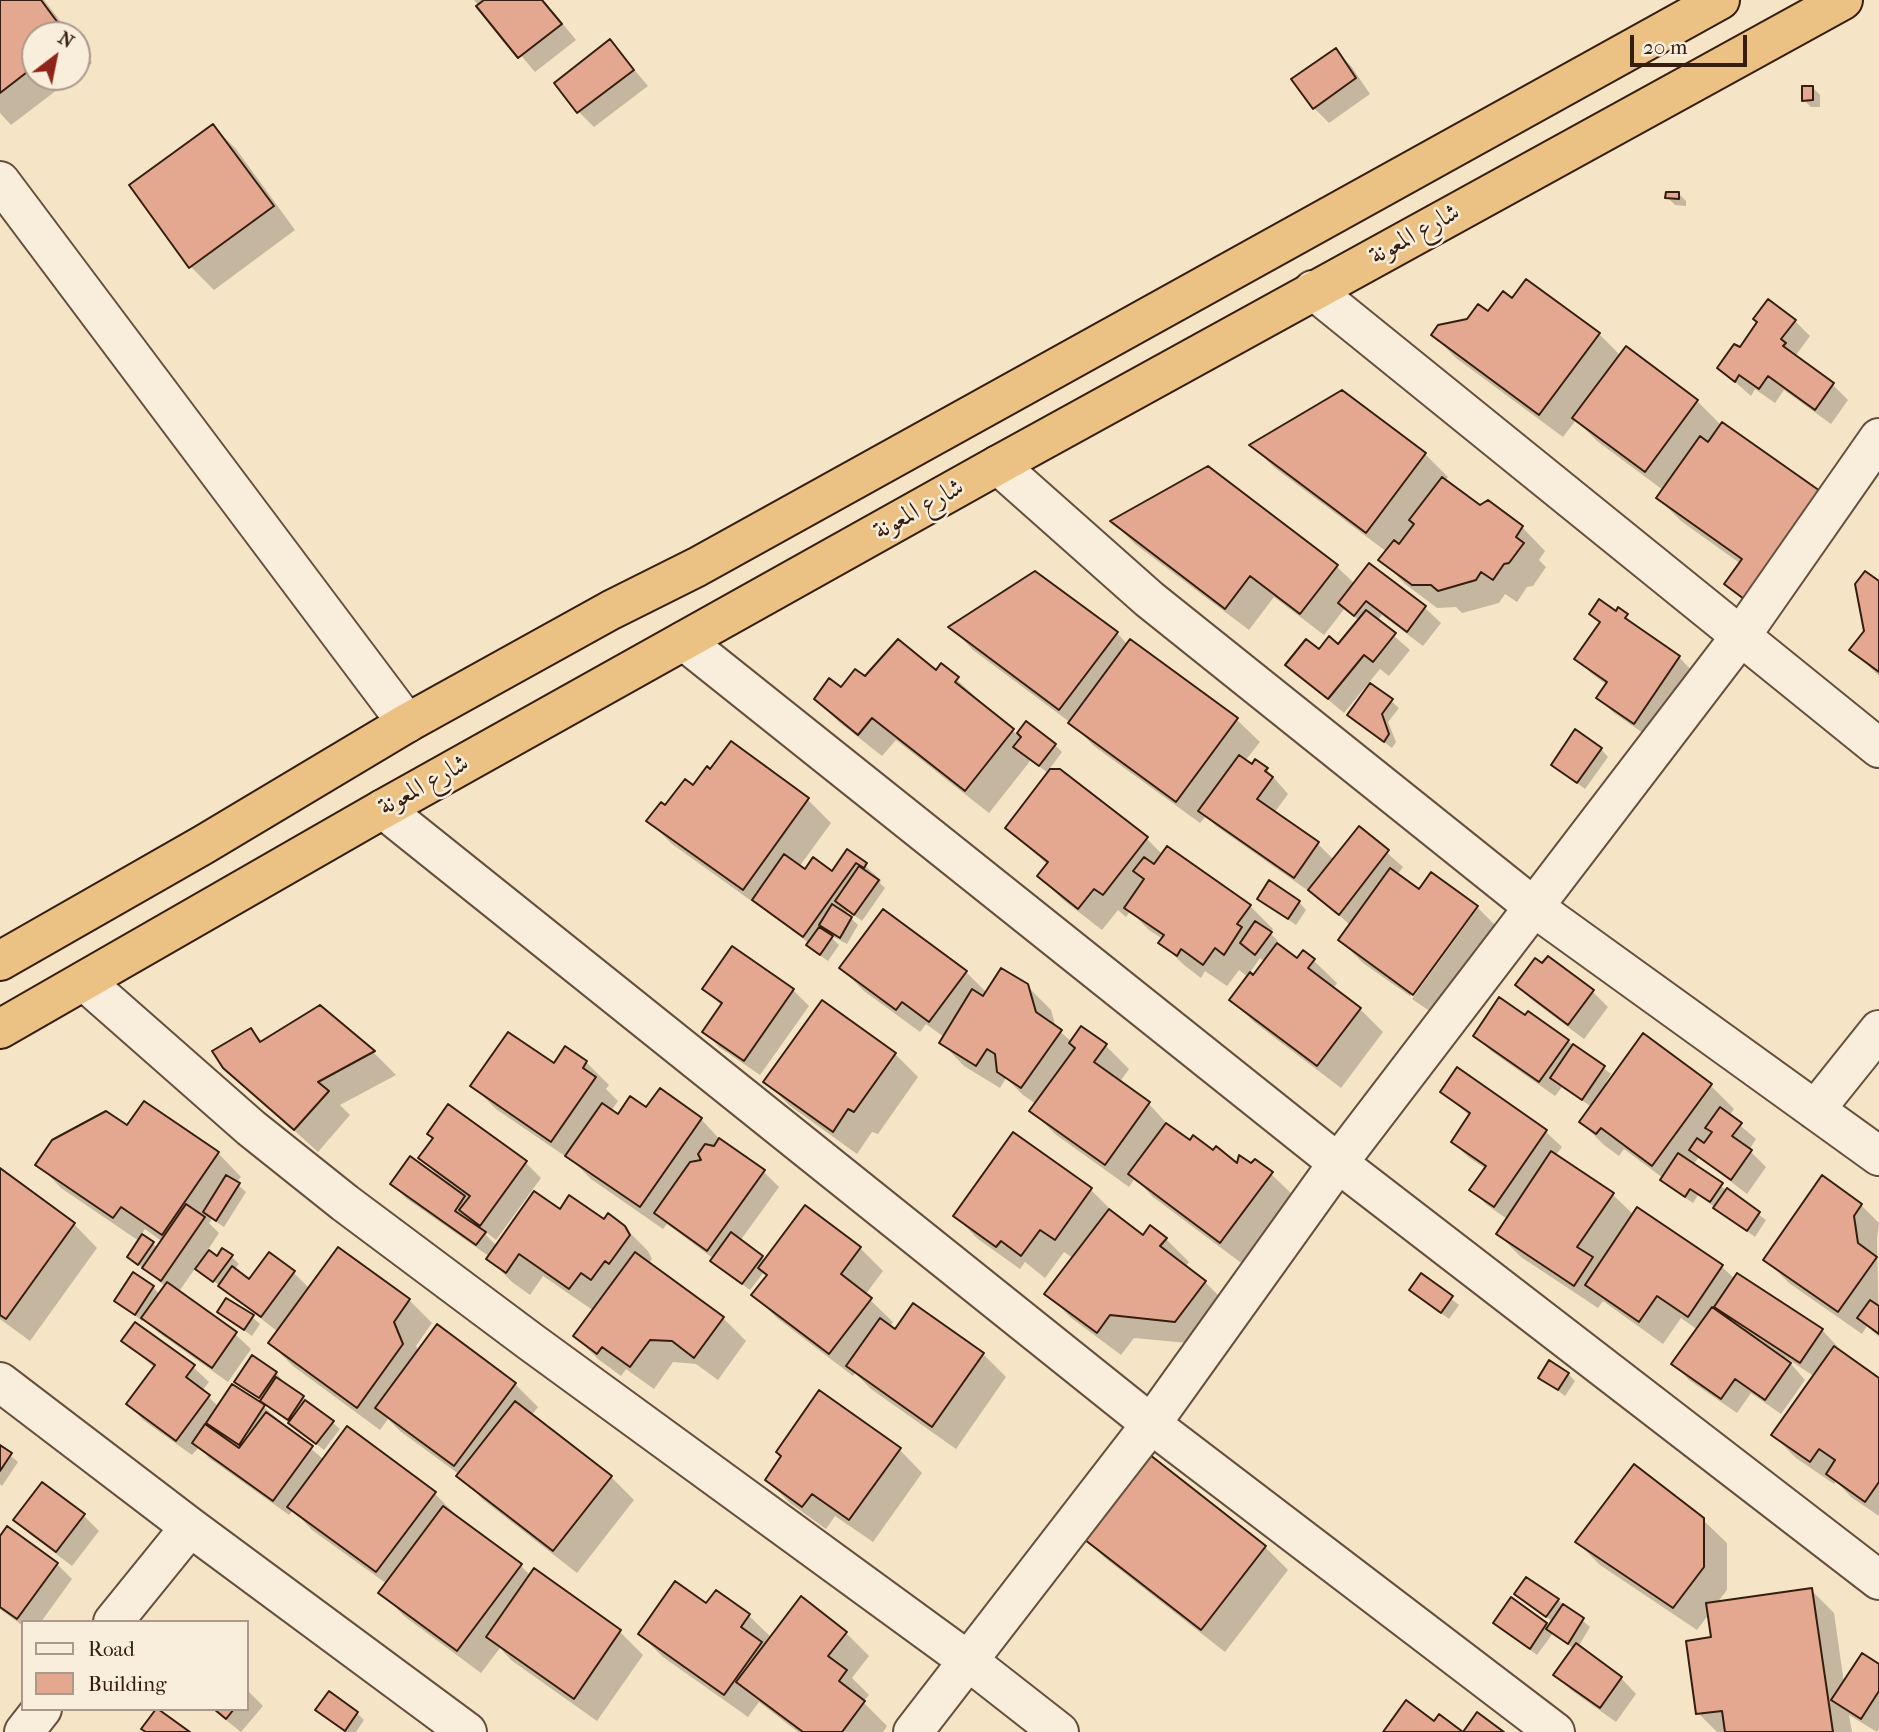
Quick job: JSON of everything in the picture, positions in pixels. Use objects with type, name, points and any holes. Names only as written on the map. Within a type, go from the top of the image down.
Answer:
[{"type":"highway","points":[[0,961],[203,845],[407,723],[611,610],[696,567],[1720,0]]},
{"type":"highway","name":"شارع المعونة","points":[[0,1029],[383,809],[998,465],[1843,0]]},
{"type":"street","points":[[0,181],[407,723]]},
{"type":"street","points":[[1313,290],[1879,748]]},
{"type":"street","points":[[913,1732],[1151,1423],[1338,1163],[1740,637],[1879,438]]},
{"type":"street","points":[[998,465],[1149,599],[1535,908],[1879,1156]]},
{"type":"street","points":[[684,641],[1338,1163],[1879,1580]]},
{"type":"street","points":[[383,809],[1151,1423],[1555,1732]]},
{"type":"street","points":[[84,981],[251,1128],[345,1203],[967,1660],[1059,1732]]},
{"type":"street","points":[[1815,1110],[1879,1030]]},
{"type":"street","points":[[0,1382],[467,1732]]},
{"type":"street","points":[[115,1620],[190,1527]]},
{"type":"street","points":[[24,1732],[40,1711]]},
{"type":"building","points":[[0,0],[41,0],[57,21],[21,21],[21,77],[0,93]]},
{"type":"building","points":[[484,0],[542,0],[562,24],[518,58],[476,6]]},
{"type":"building","points":[[610,39],[634,70],[577,113],[554,83]]},
{"type":"building","points":[[1336,48],[1356,78],[1313,109],[1291,79]]},
{"type":"building","points":[[1802,86],[1813,86],[1813,100],[1802,101]]},
{"type":"building","points":[[213,124],[274,206],[189,268],[129,185]]},
{"type":"building","points":[[1666,192],[1679,192],[1679,199],[1665,198]]},
{"type":"building","points":[[1526,279],[1600,333],[1539,415],[1431,335],[1438,325],[1467,319],[1478,304],[1488,311],[1503,291],[1512,298]]},
{"type":"building","points":[[1768,299],[1796,320],[1781,339],[1786,343],[1783,346],[1834,383],[1815,410],[1768,376],[1759,389],[1739,375],[1735,382],[1717,368],[1734,344],[1740,347],[1757,322],[1753,319]]},
{"type":"building","points":[[1626,346],[1698,400],[1645,472],[1572,418]]},
{"type":"building","points":[[1342,390],[1426,453],[1366,533],[1249,445]]},
{"type":"building","points":[[1722,422],[1820,491],[1744,599],[1724,584],[1742,559],[1656,498],[1700,436],[1708,442]]},
{"type":"building","points":[[1208,466],[1338,565],[1300,614],[1250,576],[1225,609],[1110,521]]},
{"type":"building","points":[[1442,477],[1480,505],[1488,500],[1523,526],[1516,537],[1524,543],[1493,580],[1481,572],[1476,580],[1438,591],[1431,585],[1412,585],[1378,560],[1394,540],[1399,544],[1414,524],[1409,520]]},
{"type":"building","points":[[1369,563],[1426,606],[1407,632],[1366,601],[1354,616],[1338,603]]},
{"type":"building","points":[[1035,571],[1118,632],[1059,710],[948,627]]},
{"type":"building","points":[[1865,571],[1879,581],[1879,672],[1849,650],[1864,631],[1855,584]]},
{"type":"building","points":[[1599,599],[1616,611],[1618,607],[1628,614],[1625,618],[1680,656],[1634,724],[1596,698],[1607,682],[1574,659],[1600,622],[1589,614]]},
{"type":"building","points":[[1366,610],[1396,633],[1373,662],[1364,655],[1328,699],[1285,665],[1306,639],[1319,649],[1329,636],[1338,644]]},
{"type":"building","points":[[898,639],[936,670],[941,663],[959,677],[955,682],[1014,729],[965,791],[872,718],[858,735],[814,699],[829,678],[841,687],[855,669],[865,676]]},
{"type":"building","points":[[1130,639],[1238,718],[1176,802],[1068,723]]},
{"type":"building","points":[[1370,683],[1393,699],[1382,714],[1389,734],[1384,742],[1347,715]]},
{"type":"building","points":[[1026,721],[1056,744],[1039,766],[1013,747],[1021,737],[1017,733]]},
{"type":"building","points":[[1575,729],[1602,748],[1577,783],[1551,765]]},
{"type":"building","points":[[731,741],[809,798],[743,890],[646,821],[661,802],[665,805],[685,779],[693,785],[707,766],[710,769]]},
{"type":"building","points":[[1239,755],[1252,764],[1255,759],[1268,768],[1265,771],[1273,777],[1257,799],[1319,842],[1294,878],[1198,811]]},
{"type":"building","points":[[1050,769],[1060,769],[1148,837],[1103,895],[1094,889],[1078,909],[1037,876],[1048,862],[1005,828]]},
{"type":"building","points":[[1359,826],[1389,850],[1339,915],[1308,890]]},
{"type":"building","points":[[1167,846],[1251,905],[1237,924],[1242,927],[1224,955],[1215,948],[1203,965],[1181,949],[1177,956],[1158,943],[1164,935],[1124,908],[1144,879],[1133,871],[1144,857],[1154,864]]},
{"type":"building","points":[[847,849],[867,863],[864,868],[856,863],[803,937],[752,900],[784,854],[805,869],[813,857],[832,871]]},
{"type":"building","points":[[859,866],[879,880],[854,915],[835,901]]},
{"type":"building","points":[[1390,868],[1419,889],[1431,872],[1478,906],[1413,995],[1338,940]]},
{"type":"building","points":[[1269,880],[1300,901],[1288,919],[1257,899]]},
{"type":"building","points":[[832,904],[852,917],[840,938],[819,925]]},
{"type":"building","points":[[883,909],[967,971],[929,1022],[902,1002],[896,1010],[839,968]]},
{"type":"building","points":[[1255,921],[1272,932],[1255,955],[1240,943]]},
{"type":"building","points":[[819,927],[833,936],[820,955],[806,945]]},
{"type":"building","points":[[1277,943],[1297,958],[1303,950],[1315,959],[1308,968],[1361,1008],[1317,1066],[1229,1000],[1250,972],[1253,975]]},
{"type":"building","points":[[732,946],[794,989],[744,1061],[702,1032],[722,1003],[702,989]]},
{"type":"building","points":[[1548,956],[1594,990],[1568,1025],[1515,985],[1535,958],[1542,963]]},
{"type":"building","points":[[1001,968],[1028,984],[1036,1012],[1062,1030],[1021,1088],[997,1072],[995,1054],[987,1049],[976,1066],[939,1043],[972,989],[983,996]]},
{"type":"building","points":[[1499,997],[1525,1015],[1528,1011],[1569,1040],[1539,1082],[1473,1036]]},
{"type":"building","points":[[822,1000],[896,1053],[854,1112],[848,1109],[833,1132],[763,1082]]},
{"type":"building","points":[[320,1005],[375,1051],[318,1082],[329,1091],[294,1130],[223,1068],[212,1051],[251,1028],[260,1042]]},
{"type":"building","points":[[1081,1026],[1107,1044],[1094,1062],[1150,1102],[1105,1165],[1029,1111],[1075,1048],[1069,1043]]},
{"type":"building","points":[[508,1032],[554,1063],[565,1046],[587,1061],[583,1068],[596,1077],[551,1142],[470,1086]]},
{"type":"building","points":[[1643,1033],[1712,1084],[1652,1166],[1601,1128],[1596,1134],[1579,1122]]},
{"type":"building","points":[[1573,1044],[1605,1066],[1582,1100],[1550,1078]]},
{"type":"building","points":[[1457,1067],[1547,1130],[1494,1207],[1469,1190],[1486,1166],[1451,1142],[1470,1113],[1440,1092]]},
{"type":"building","points":[[660,1088],[702,1118],[640,1207],[565,1156],[602,1103],[618,1114],[630,1096],[646,1107]]},
{"type":"building","points":[[144,1101],[219,1152],[162,1235],[121,1207],[113,1218],[35,1165],[52,1140],[106,1111],[127,1125]]},
{"type":"building","points":[[448,1104],[527,1161],[480,1226],[459,1210],[470,1196],[418,1158],[433,1138],[427,1134]]},
{"type":"building","points":[[1720,1107],[1742,1123],[1732,1136],[1752,1150],[1731,1180],[1689,1150],[1697,1138],[1704,1143],[1712,1132],[1705,1128]]},
{"type":"building","points":[[1166,1123],[1190,1140],[1193,1135],[1213,1150],[1216,1146],[1237,1163],[1239,1155],[1251,1163],[1255,1159],[1273,1172],[1220,1243],[1128,1174]]},
{"type":"building","points":[[1013,1132],[1092,1188],[1055,1240],[1040,1230],[1021,1256],[1001,1241],[996,1247],[953,1216]]},
{"type":"building","points":[[719,1138],[765,1170],[707,1251],[654,1213],[690,1162],[701,1160],[698,1154],[705,1144],[714,1146]]},
{"type":"building","points":[[1551,1151],[1614,1193],[1577,1247],[1593,1257],[1574,1286],[1496,1234]]},
{"type":"building","points":[[1678,1153],[1723,1183],[1710,1202],[1690,1189],[1685,1197],[1660,1180]]},
{"type":"building","points":[[410,1156],[465,1196],[455,1211],[486,1232],[476,1245],[390,1184]]},
{"type":"building","points":[[0,1168],[75,1223],[6,1319],[0,1315]]},
{"type":"building","points":[[226,1175],[240,1183],[216,1221],[203,1212]]},
{"type":"building","points":[[1822,1175],[1862,1204],[1854,1216],[1858,1243],[1877,1257],[1838,1312],[1763,1260]]},
{"type":"building","points":[[1727,1188],[1760,1212],[1747,1231],[1713,1208]]},
{"type":"building","points":[[534,1191],[560,1209],[569,1195],[604,1219],[608,1213],[625,1226],[630,1235],[609,1264],[605,1261],[591,1280],[581,1273],[569,1289],[519,1254],[506,1273],[486,1259]]},
{"type":"building","points":[[186,1204],[205,1217],[161,1281],[142,1268]]},
{"type":"building","points":[[805,1205],[861,1247],[841,1274],[872,1298],[829,1354],[751,1295],[767,1275],[758,1268]]},
{"type":"building","points":[[1637,1207],[1723,1265],[1688,1317],[1657,1296],[1639,1322],[1585,1285]]},
{"type":"building","points":[[1109,1209],[1143,1235],[1150,1225],[1167,1238],[1160,1246],[1206,1281],[1175,1322],[1110,1315],[1097,1333],[1044,1294]]},
{"type":"building","points":[[731,1232],[763,1256],[742,1284],[710,1261]]},
{"type":"building","points":[[142,1234],[154,1242],[138,1265],[127,1257]]},
{"type":"building","points":[[338,1247],[410,1299],[394,1322],[403,1344],[357,1408],[268,1343]]},
{"type":"building","points":[[222,1248],[233,1255],[213,1282],[195,1269],[209,1250],[217,1256]]},
{"type":"building","points":[[269,1252],[295,1271],[261,1317],[218,1286],[232,1266],[249,1279]]},
{"type":"building","points":[[635,1252],[724,1317],[694,1358],[672,1341],[650,1340],[630,1367],[602,1347],[597,1354],[573,1336]]},
{"type":"building","points":[[133,1272],[154,1286],[135,1315],[114,1301]]},
{"type":"building","points":[[1421,1273],[1453,1296],[1441,1313],[1409,1290]]},
{"type":"building","points":[[1737,1273],[1823,1329],[1800,1363],[1714,1307]]},
{"type":"building","points":[[167,1282],[237,1332],[212,1368],[141,1318]]},
{"type":"building","points":[[226,1298],[254,1315],[244,1330],[217,1312]]},
{"type":"building","points":[[1870,1300],[1879,1306],[1879,1334],[1857,1318]]},
{"type":"building","points":[[913,1303],[984,1353],[932,1427],[846,1366],[880,1318],[895,1329]]},
{"type":"building","points":[[1712,1307],[1791,1363],[1765,1400],[1735,1379],[1721,1399],[1671,1364]]},
{"type":"building","points":[[135,1322],[195,1365],[186,1377],[210,1395],[176,1441],[126,1404],[155,1365],[121,1341]]},
{"type":"building","points":[[437,1324],[516,1383],[454,1466],[375,1408]]},
{"type":"building","points":[[1834,1346],[1879,1378],[1879,1482],[1865,1502],[1826,1474],[1835,1460],[1819,1449],[1810,1462],[1771,1435]]},
{"type":"building","points":[[252,1355],[277,1372],[259,1398],[234,1382]]},
{"type":"building","points":[[1549,1360],[1569,1373],[1558,1390],[1538,1378]]},
{"type":"building","points":[[276,1377],[304,1396],[288,1420],[260,1401]]},
{"type":"building","points":[[232,1384],[265,1405],[239,1445],[206,1423]]},
{"type":"building","points":[[819,1390],[901,1448],[849,1520],[812,1494],[802,1507],[765,1480],[781,1456],[776,1452]]},
{"type":"building","points":[[305,1400],[334,1421],[316,1444],[288,1423]]},
{"type":"building","points":[[515,1401],[612,1476],[553,1551],[456,1476]]},
{"type":"building","points":[[266,1412],[313,1446],[273,1501],[192,1443],[205,1424],[239,1448]]},
{"type":"building","points":[[347,1426],[436,1492],[376,1572],[287,1507]]},
{"type":"building","points":[[0,1445],[12,1453],[0,1471]]},
{"type":"building","points":[[1145,1451],[1266,1546],[1201,1630],[1080,1536]]},
{"type":"building","points":[[1634,1464],[1704,1518],[1704,1567],[1673,1608],[1575,1542]]},
{"type":"building","points":[[42,1482],[85,1514],[56,1552],[13,1520]]},
{"type":"building","points":[[443,1506],[522,1564],[457,1651],[378,1593]]},
{"type":"building","points":[[7,1526],[58,1563],[17,1619],[0,1607],[0,1536]]},
{"type":"building","points":[[534,1568],[621,1630],[574,1699],[486,1637]]},
{"type":"building","points":[[1526,1577],[1559,1599],[1546,1617],[1514,1594]]},
{"type":"building","points":[[675,1581],[706,1603],[716,1590],[750,1614],[741,1627],[762,1642],[724,1695],[638,1634]]},
{"type":"building","points":[[1812,1588],[1833,1732],[1725,1732],[1722,1711],[1696,1714],[1686,1641],[1711,1637],[1706,1603]]},
{"type":"building","points":[[801,1596],[847,1632],[828,1656],[847,1670],[839,1681],[865,1701],[842,1732],[803,1732],[736,1682]]},
{"type":"building","points":[[1511,1597],[1547,1623],[1530,1649],[1493,1623]]},
{"type":"building","points":[[1563,1604],[1584,1618],[1568,1644],[1546,1629]]},
{"type":"building","points":[[1576,1643],[1622,1677],[1600,1708],[1553,1675]]},
{"type":"building","points":[[1862,1653],[1879,1664],[1879,1691],[1861,1719],[1831,1700]]},
{"type":"building","points":[[329,1691],[358,1712],[345,1731],[315,1710]]},
{"type":"building","points":[[1406,1700],[1434,1721],[1439,1714],[1463,1732],[1383,1732]]},
{"type":"building","points":[[154,1711],[161,1711],[190,1732],[146,1732],[141,1729]]},
{"type":"building","points":[[216,1711],[232,1711],[226,1719]]},
{"type":"building","points":[[1477,1712],[1504,1732],[1463,1732]]}]
